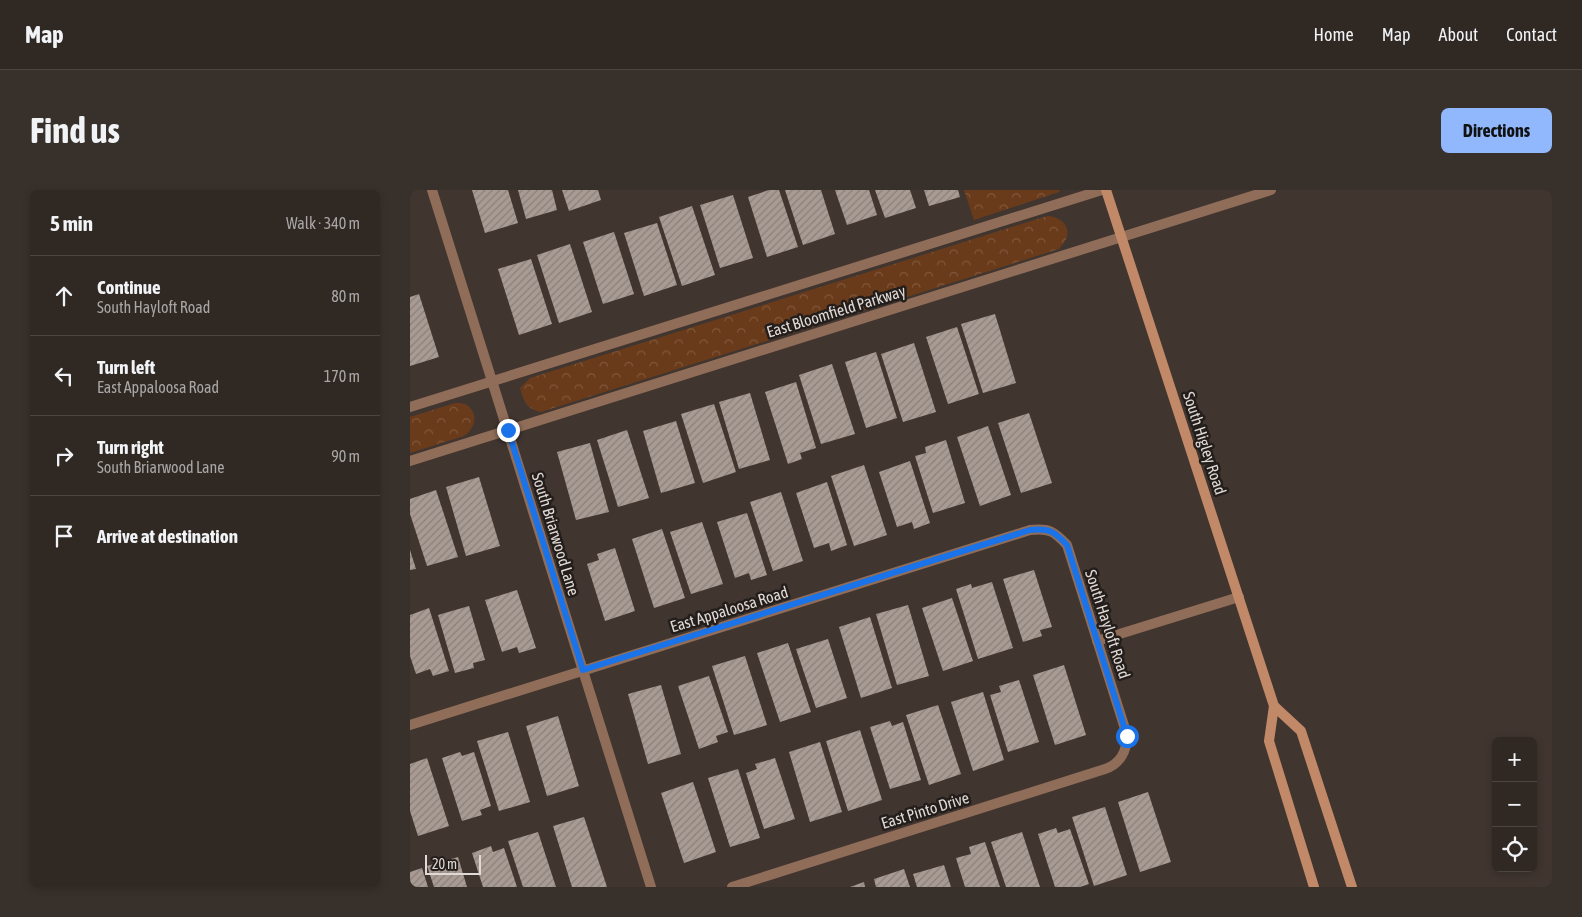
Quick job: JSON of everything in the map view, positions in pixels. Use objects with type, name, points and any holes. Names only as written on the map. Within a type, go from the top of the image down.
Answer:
[{"type":"main road","name":"South Higley Road","points":[[1106,190],[1274,706],[1269,741],[1314,887]]},
{"type":"main road","name":"South Higley Road","points":[[1274,706],[1301,731],[1352,887]]},
{"type":"street","name":"South Briarwood Lane","points":[[432,190],[651,887]]},
{"type":"street","points":[[410,407],[1102,190]]},
{"type":"street","name":"East Bloomfield Parkway","points":[[410,462],[1272,190]]},
{"type":"street","name":"East Appaloosa Road","points":[[410,725],[1030,530],[1041,529],[1058,535]]},
{"type":"street","name":"South Hayloft Road","points":[[1058,535],[1067,545],[1127,736],[1127,745],[1123,754]]},
{"type":"street","points":[[1096,640],[1239,597]]},
{"type":"street","name":"East Pinto Drive","points":[[732,887],[1105,769],[1118,762],[1123,754]]},
{"type":"green space","points":[[964,190],[1060,190],[1059,192],[974,220]]},
{"type":"green space","points":[[1047,216],[1063,222],[1066,226],[1066,239],[1059,249],[541,412],[529,407],[521,393],[520,388],[530,378]]},
{"type":"green space","points":[[455,403],[463,403],[471,409],[474,422],[471,430],[464,436],[410,453],[410,417]]},
{"type":"building","points":[[472,190],[508,190],[518,223],[485,233]]},
{"type":"building","points":[[518,190],[552,190],[557,210],[526,219]]},
{"type":"building","points":[[562,190],[598,190],[601,200],[569,211]]},
{"type":"building","points":[[769,190],[779,190],[798,247],[767,257],[748,197]]},
{"type":"building","points":[[785,190],[821,190],[835,234],[803,245]]},
{"type":"building","points":[[835,190],[869,190],[877,215],[847,225]]},
{"type":"building","points":[[875,190],[910,190],[916,208],[885,218]]},
{"type":"building","points":[[924,190],[958,190],[960,197],[929,206]]},
{"type":"building","points":[[733,195],[753,258],[720,268],[700,205]]},
{"type":"building","points":[[692,206],[715,275],[682,286],[659,217]]},
{"type":"building","points":[[657,223],[677,285],[644,296],[624,233]]},
{"type":"building","points":[[614,232],[634,294],[603,304],[583,242]]},
{"type":"building","points":[[570,244],[592,312],[559,323],[537,255]]},
{"type":"building","points":[[531,259],[552,324],[519,335],[498,269]]},
{"type":"building","points":[[419,294],[439,357],[410,366],[410,297]]},
{"type":"building","points":[[995,314],[1016,383],[983,393],[961,324]]},
{"type":"building","points":[[957,327],[979,394],[948,404],[926,337]]},
{"type":"building","points":[[914,343],[936,412],[903,422],[881,354]]},
{"type":"building","points":[[876,352],[897,418],[866,428],[845,362]]},
{"type":"building","points":[[832,364],[855,434],[821,444],[799,375]]},
{"type":"building","points":[[796,382],[816,448],[800,453],[802,459],[788,464],[765,392]]},
{"type":"building","points":[[750,393],[770,460],[739,469],[719,402]]},
{"type":"building","points":[[714,404],[736,472],[703,483],[681,414]]},
{"type":"building","points":[[1029,413],[1052,483],[1021,493],[998,423]]},
{"type":"building","points":[[676,421],[695,483],[661,493],[643,431]]},
{"type":"building","points":[[988,426],[1011,495],[980,506],[957,437]]},
{"type":"building","points":[[627,430],[649,498],[618,507],[597,440]]},
{"type":"building","points":[[946,440],[965,503],[933,513],[915,456],[926,453],[925,447]]},
{"type":"building","points":[[590,443],[609,512],[576,520],[557,452]]},
{"type":"building","points":[[910,461],[930,523],[914,529],[912,522],[897,527],[879,472]]},
{"type":"building","points":[[864,465],[887,535],[854,546],[831,476]]},
{"type":"building","points":[[479,477],[500,546],[466,556],[446,487]]},
{"type":"building","points":[[827,482],[847,545],[831,551],[829,543],[814,548],[796,493]]},
{"type":"building","points":[[436,490],[458,557],[427,566],[410,514],[410,499]]},
{"type":"building","points":[[781,492],[803,561],[773,571],[750,502]]},
{"type":"building","points":[[747,513],[767,575],[751,580],[749,573],[735,578],[717,522]]},
{"type":"building","points":[[702,522],[723,584],[691,594],[670,532]]},
{"type":"building","points":[[662,529],[685,598],[654,608],[632,539]]},
{"type":"building","points":[[615,548],[635,611],[605,621],[587,564],[599,560],[597,554]]},
{"type":"building","points":[[410,550],[416,569],[410,570]]},
{"type":"building","points":[[1034,570],[1052,627],[1040,630],[1042,636],[1023,642],[1003,579]]},
{"type":"building","points":[[992,582],[1013,648],[978,659],[956,589],[971,584],[972,588]]},
{"type":"building","points":[[517,590],[536,648],[519,653],[517,647],[502,652],[485,600]]},
{"type":"building","points":[[952,598],[973,661],[943,671],[922,608]]},
{"type":"building","points":[[908,605],[929,676],[897,685],[876,614]]},
{"type":"building","points":[[469,606],[485,660],[473,663],[474,668],[455,673],[438,615]]},
{"type":"building","points":[[429,608],[449,671],[433,676],[430,669],[416,674],[410,656],[410,615]]},
{"type":"building","points":[[870,617],[892,688],[861,698],[839,627]]},
{"type":"building","points":[[828,639],[847,698],[816,708],[796,649]]},
{"type":"building","points":[[788,643],[811,712],[780,722],[757,653]]},
{"type":"building","points":[[745,656],[767,725],[734,735],[712,666]]},
{"type":"building","points":[[1064,665],[1086,735],[1055,745],[1033,675]]},
{"type":"building","points":[[709,676],[728,732],[716,736],[718,742],[699,749],[678,686]]},
{"type":"building","points":[[1019,680],[1039,742],[1008,752],[990,695],[1001,692],[999,686]]},
{"type":"building","points":[[661,685],[681,754],[648,764],[628,694]]},
{"type":"building","points":[[983,692],[1004,760],[973,771],[951,702]]},
{"type":"building","points":[[938,705],[961,774],[929,785],[906,715]]},
{"type":"building","points":[[558,716],[579,786],[547,796],[526,726]]},
{"type":"building","points":[[890,721],[892,726],[903,722],[921,780],[890,789],[870,727]]},
{"type":"building","points":[[860,730],[882,800],[848,811],[826,741]]},
{"type":"building","points":[[508,732],[530,802],[499,811],[477,741]]},
{"type":"building","points":[[820,742],[842,812],[810,822],[789,752]]},
{"type":"building","points":[[460,752],[462,756],[474,752],[491,806],[480,810],[482,815],[462,821],[442,758]]},
{"type":"building","points":[[427,758],[449,826],[418,836],[410,811],[410,764]]},
{"type":"building","points":[[775,758],[795,819],[764,829],[746,773],[757,769],[755,764]]},
{"type":"building","points":[[738,769],[760,838],[730,847],[708,778]]},
{"type":"building","points":[[693,782],[716,852],[684,863],[661,793]]},
{"type":"building","points":[[1148,792],[1171,862],[1140,872],[1118,802]]},
{"type":"building","points":[[1105,807],[1127,875],[1094,886],[1072,817]]},
{"type":"building","points":[[584,817],[607,887],[572,887],[553,826]]},
{"type":"building","points":[[1056,828],[1058,833],[1070,829],[1089,884],[1080,887],[1055,887],[1038,834]]},
{"type":"building","points":[[538,832],[556,887],[523,887],[508,841]]},
{"type":"building","points":[[1022,832],[1040,887],[1006,887],[991,842]]},
{"type":"building","points":[[985,842],[1000,887],[965,887],[956,858],[971,854],[969,847]]},
{"type":"building","points":[[491,846],[493,852],[504,848],[517,887],[483,887],[472,853]]},
{"type":"building","points":[[458,857],[467,887],[434,887],[427,866]]},
{"type":"building","points":[[944,865],[951,887],[917,887],[913,874]]},
{"type":"building","points":[[422,868],[428,887],[410,887],[410,872]]},
{"type":"building","points":[[904,869],[910,887],[876,887],[874,879]]},
{"type":"building","points":[[864,882],[865,887],[850,887]]},
{"type":"route","points":[[508,430],[583,670],[1030,530],[1041,529],[1058,535],[1067,545],[1127,736]]}]
